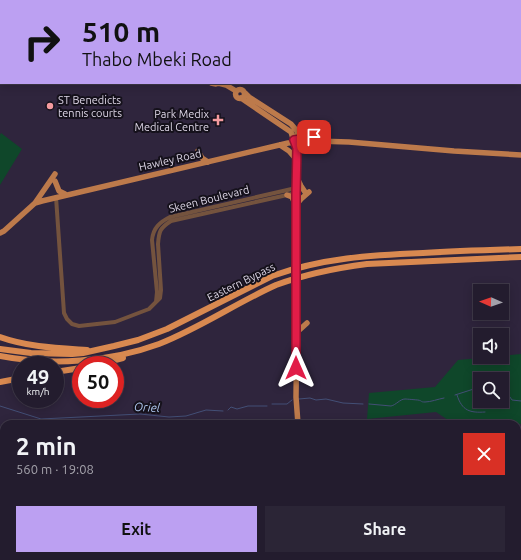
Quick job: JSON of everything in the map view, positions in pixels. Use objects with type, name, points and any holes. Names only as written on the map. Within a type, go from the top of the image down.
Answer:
[{"type":"highway","name":"Eastern Bypass","points":[[0,349],[44,354],[72,354],[98,350],[138,340],[167,329],[272,276],[314,263],[341,258],[385,254],[521,249]]},
{"type":"highway","name":"Eastern Bypass","points":[[0,356],[60,362],[102,358],[143,349],[185,332],[276,285],[316,273],[342,268],[367,264],[521,257]]},
{"type":"highway","points":[[0,337],[33,346],[98,350]]},
{"type":"highway","points":[[124,357],[143,349]]},
{"type":"highway","points":[[0,378],[12,377]]},
{"type":"highway","points":[[0,382],[12,379]]},
{"type":"main road","points":[[222,84],[240,93],[286,124],[294,127],[305,140],[414,145]]},
{"type":"main road","points":[[230,84],[240,93]]},
{"type":"main road","points":[[286,124],[296,142]]},
{"type":"main road","points":[[297,131],[296,397],[298,420]]},
{"type":"main road","points":[[305,140],[314,137],[350,138],[454,149],[520,153]]},
{"type":"main road","name":"Hawley Road","points":[[35,204],[65,194],[305,140]]},
{"type":"main road","points":[[280,145],[287,149],[296,160]]},
{"type":"main road","points":[[198,151],[202,158],[208,162]]},
{"type":"main road","points":[[0,233],[35,204],[55,174]]},
{"type":"main road","points":[[296,207],[307,192],[301,186],[297,176]]},
{"type":"main road","points":[[55,181],[59,191],[65,194]]},
{"type":"main road","points":[[287,195],[292,197],[296,207]]},
{"type":"main road","points":[[296,333],[306,323]]},
{"type":"street","name":"Skeen Boulevard","points":[[156,254],[159,232],[171,221],[287,195],[296,190]]},
{"type":"street","name":"Skeen Boulevard","points":[[56,197],[64,313],[69,322],[75,325],[83,326],[115,322],[146,310],[152,307],[156,302],[158,282],[153,236],[157,225],[160,222],[170,217],[230,202],[296,190]]},
{"type":"street","points":[[230,202],[233,207]]},
{"type":"green space","points":[[1,133],[22,149],[0,185],[0,135]]},
{"type":"green space","points":[[521,354],[521,420],[448,420],[436,412],[367,419],[369,393],[435,387],[458,360],[473,359],[473,364],[509,364],[509,355]]},
{"type":"waterway","points":[[455,395],[473,389]]},
{"type":"waterway","points":[[457,395],[461,405],[467,410],[485,412]]},
{"type":"waterway","points":[[509,396],[512,400],[521,401]]},
{"type":"waterway","name":"Oriel","points":[[369,404],[391,406],[403,399],[430,402],[444,398]]},
{"type":"waterway","name":"Oriel","points":[[299,399],[326,399],[343,403],[363,404]]},
{"type":"waterway","points":[[272,404],[287,404],[292,400]]},
{"type":"waterway","name":"Oriel","points":[[0,406],[41,419],[140,414],[169,417],[186,416],[206,410],[223,411]]},
{"type":"waterway","name":"Oriel","points":[[228,410],[231,407],[237,409],[248,406],[267,406]]},
{"type":"place","name":"ST Benedicts tennis courts","points":[[50,106]]},
{"type":"place","name":"Park Medix Medical Centre","points":[[218,120]]},
{"type":"route","points":[[296,368],[297,148],[294,140],[314,137]]}]
